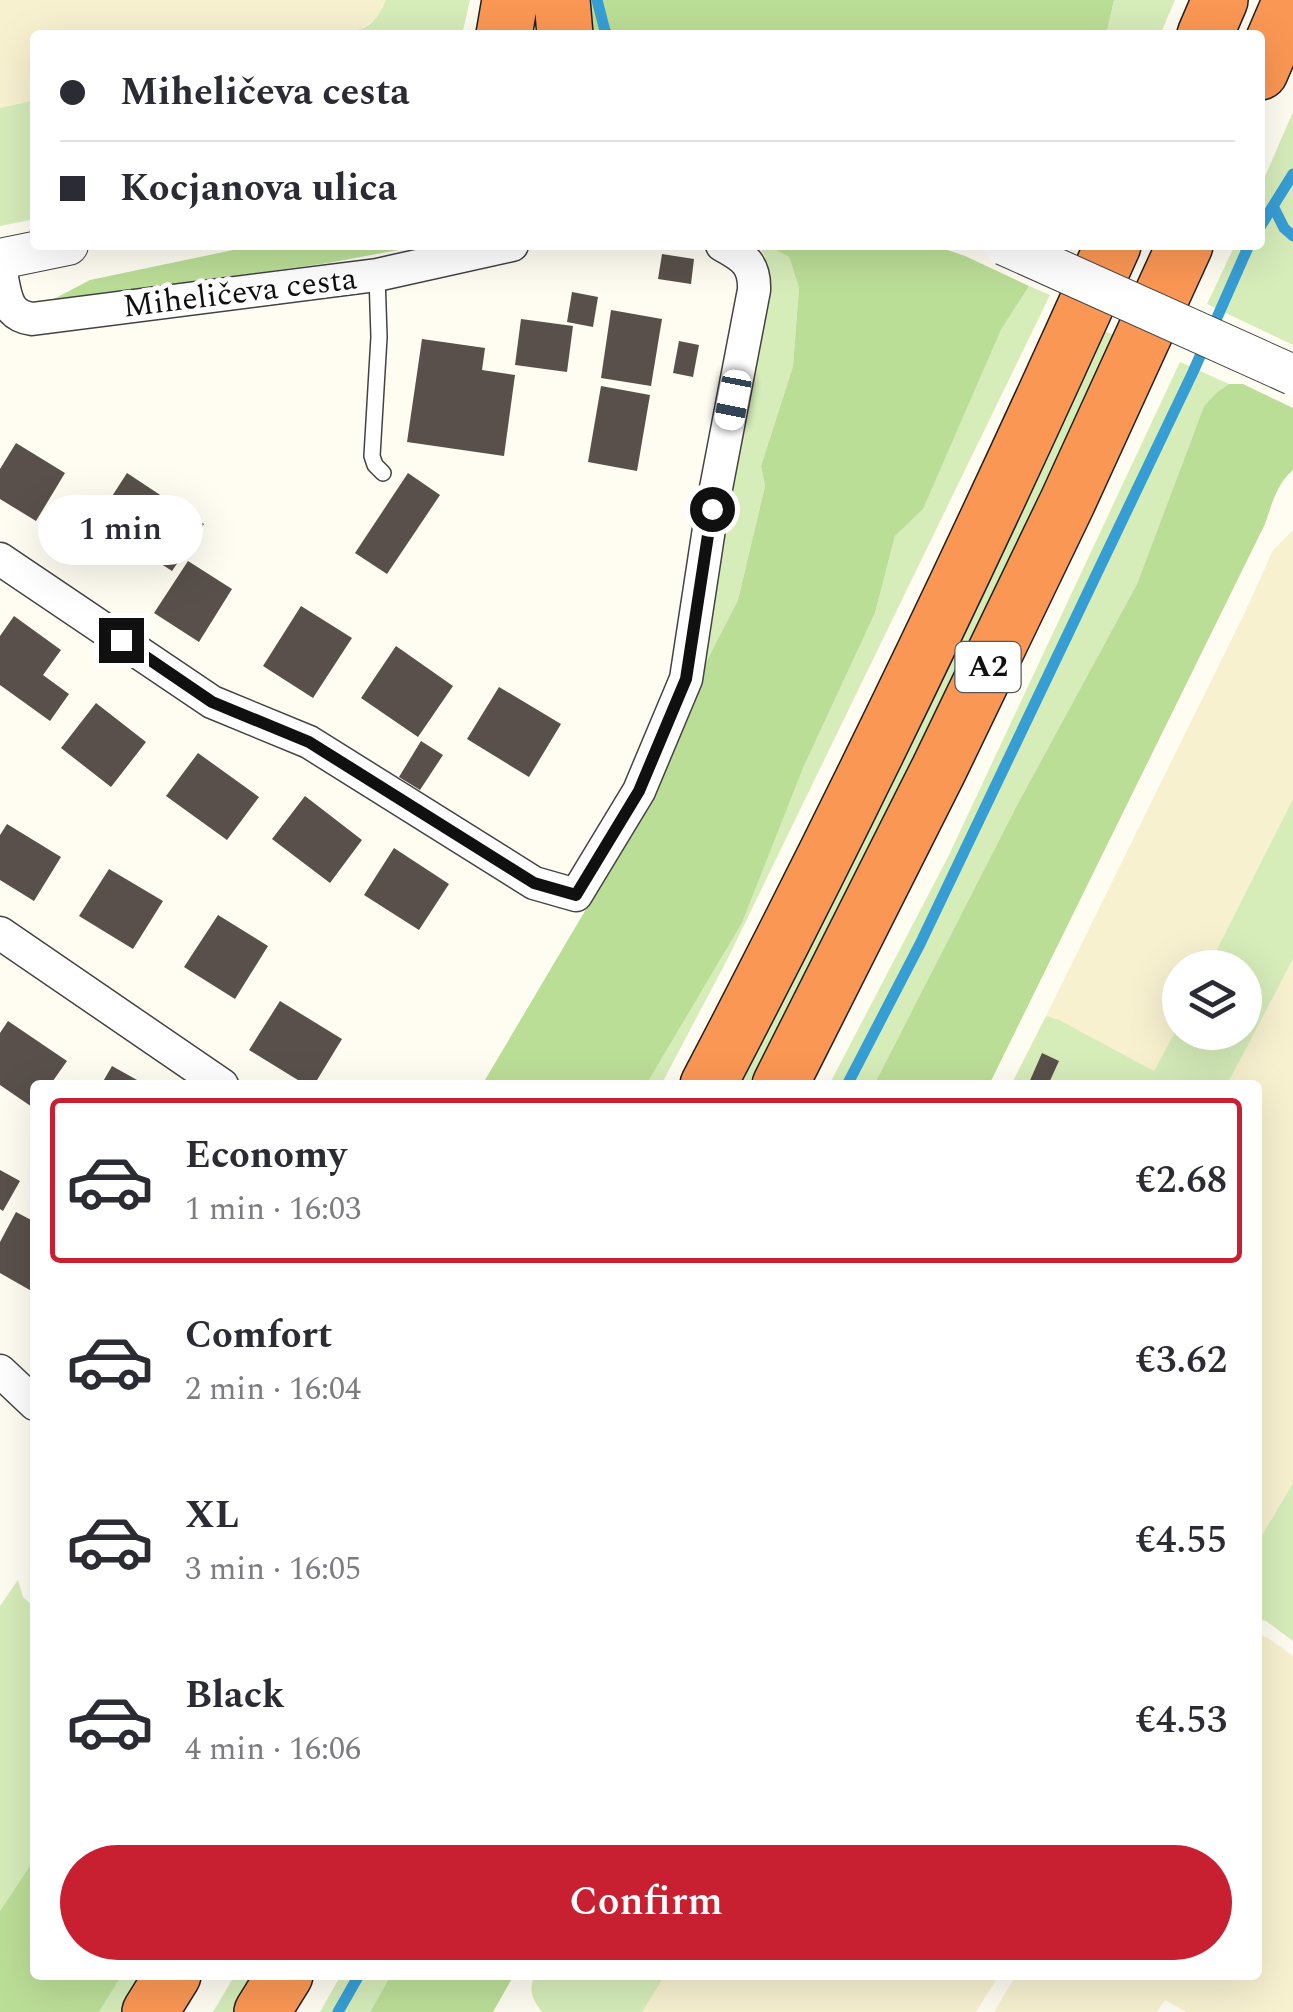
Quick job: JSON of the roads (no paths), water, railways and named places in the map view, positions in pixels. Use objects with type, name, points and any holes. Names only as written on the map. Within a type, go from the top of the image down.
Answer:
[{"type":"highway","points":[[505,30],[510,0]]},
{"type":"highway","points":[[1207,30],[1220,0]]},
{"type":"highway","points":[[1265,60],[1291,0]]},
{"type":"highway","name":"A2","points":[[711,1080],[887,731],[1111,250]]},
{"type":"highway","name":"A2","points":[[783,1080],[939,769],[1183,250]]},
{"type":"highway","points":[[150,2012],[170,1980]]},
{"type":"highway","points":[[188,2012],[207,1980]]},
{"type":"highway","points":[[262,2012],[282,1980]]},
{"type":"highway","points":[[297,2012],[309,1980]]},
{"type":"street","points":[[0,259],[44,250]]},
{"type":"street","name":"Miheličeva cesta","points":[[0,269],[10,308],[19,317],[32,319],[377,275],[490,250]]},
{"type":"street","points":[[0,559],[212,702],[309,742],[534,883],[576,895],[639,791],[686,679],[712,509],[754,290],[755,275],[748,262],[730,250]]},
{"type":"street","points":[[1015,250],[1293,374]]},
{"type":"street","points":[[0,933],[215,1080]]},
{"type":"street","points":[[0,1371],[30,1399]]},
{"type":"lane","points":[[377,275],[379,338],[372,456],[383,473]]},
{"type":"waterway","points":[[597,0],[605,30]]},
{"type":"waterway","points":[[1265,219],[1293,174]]},
{"type":"waterway","points":[[1273,206],[1284,228],[1293,236]]},
{"type":"waterway","points":[[850,1080],[920,944],[1193,372],[1247,250]]},
{"type":"waterway","points":[[338,2012],[356,1980]]}]
